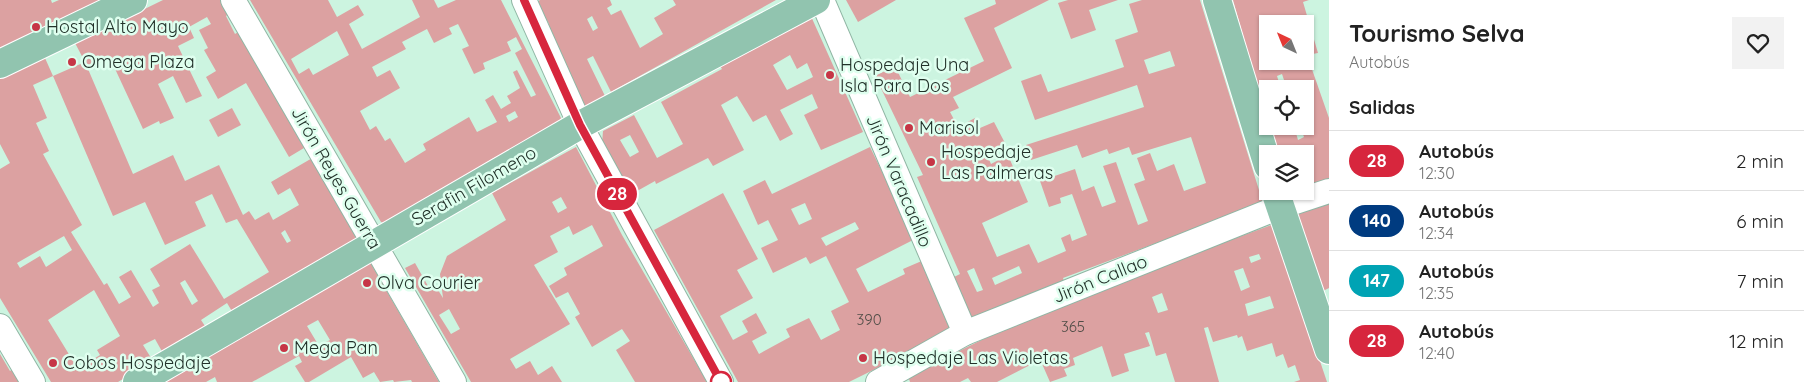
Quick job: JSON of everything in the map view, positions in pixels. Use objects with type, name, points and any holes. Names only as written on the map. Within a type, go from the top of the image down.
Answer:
[{"type":"main road","points":[[0,64],[133,0]]},
{"type":"main road","name":"Serafin Filomeno","points":[[137,382],[580,125],[816,0]]},
{"type":"main road","points":[[1217,0],[1262,145]]},
{"type":"main road","points":[[1278,200],[1329,350]]},
{"type":"street","name":"Jirón Reyes Guerra","points":[[233,0],[454,382]]},
{"type":"street","points":[[524,0],[580,125],[721,382]]},
{"type":"street","name":"Jirón Varacadillo","points":[[822,0],[965,334]]},
{"type":"street","name":"Jirón Callao","points":[[1314,193],[1329,191]]},
{"type":"street","name":"Jirón Callao","points":[[878,382],[965,334],[1276,200]]},
{"type":"street","points":[[0,326],[33,382]]},
{"type":"building","points":[[0,0],[51,0],[52,3],[59,0],[115,0],[0,52]]},
{"type":"building","points":[[163,0],[225,0],[231,12],[226,16],[235,34],[243,29],[309,145],[289,157],[246,83],[218,99],[206,77],[216,71],[204,50],[208,48],[199,30],[211,24],[207,17],[189,27],[194,38],[178,46],[202,96],[186,103],[173,76],[158,84],[174,118],[160,124],[159,121],[143,129],[110,58],[88,69],[133,174],[173,155],[185,181],[219,165],[243,215],[249,211],[255,220],[269,212],[273,220],[299,205],[290,188],[278,195],[271,182],[314,157],[359,240],[233,313],[227,303],[201,320],[207,329],[164,355],[155,339],[143,345],[153,361],[118,382],[51,382],[0,298],[0,169],[10,163],[0,144],[0,78],[45,58],[53,76],[85,62],[75,43]],"holes":[[[53,76],[113,216],[145,202],[165,245],[206,226],[195,202],[212,194],[226,223],[237,219],[269,272],[224,299],[190,244],[150,269],[160,286],[152,290],[159,303],[153,307],[131,270],[119,277],[131,297],[119,304],[107,283],[104,285],[71,232],[82,225],[43,154],[49,151],[36,123],[47,118],[33,85]],[[285,230],[291,241],[287,243],[281,233]],[[64,236],[72,250],[46,267],[40,256],[20,268],[17,263]],[[185,280],[198,301],[192,305],[180,283]],[[94,290],[120,336],[97,350],[100,355],[78,369],[48,320]]]},
{"type":"building","points":[[250,0],[328,0],[337,17],[358,5],[364,15],[349,24],[362,49],[420,17],[412,0],[434,0],[438,8],[456,0],[501,0],[561,118],[559,122],[492,159],[386,224],[381,222]],"holes":[[[458,24],[469,46],[462,49],[474,74],[485,69],[483,63],[511,51],[507,42],[516,37],[522,49],[515,53],[536,95],[531,97],[517,70],[513,72],[520,88],[507,96],[511,103],[501,109],[493,95],[485,100],[497,122],[477,132],[469,117],[423,144],[426,150],[405,163],[390,138],[385,141],[376,126],[370,130],[360,111],[400,88],[390,70],[377,77],[372,67],[406,49],[402,42],[427,29],[434,43],[452,34],[449,28]],[[337,31],[349,55],[313,75],[309,68],[299,74],[291,59]],[[515,111],[518,117],[509,122],[506,116]]]},
{"type":"building","points":[[540,0],[610,0],[612,5],[607,8],[611,15],[621,10],[640,48],[663,34],[654,18],[676,5],[673,0],[776,0],[611,92],[593,56],[587,59],[605,96],[583,107],[544,26],[549,24],[537,2]],"holes":[[[592,16],[598,28],[593,31],[587,19]]]},
{"type":"building","points":[[846,0],[896,0],[858,22]]},
{"type":"building","points":[[995,0],[1049,0],[994,28],[1012,68],[953,97],[959,108],[950,112],[958,127],[975,118],[980,128],[994,122],[1005,143],[986,153],[991,164],[1008,155],[1028,202],[982,223],[997,257],[1029,244],[1038,263],[1066,251],[1061,238],[1070,234],[1072,241],[1087,235],[1072,194],[1060,198],[1061,203],[1049,207],[1040,181],[1075,169],[1082,191],[1094,186],[1102,207],[1116,202],[1103,166],[1116,162],[1138,225],[1148,221],[1134,184],[1145,180],[1137,158],[1150,153],[1157,171],[1174,164],[1184,191],[1206,183],[1191,137],[1132,155],[1129,147],[1109,154],[1107,149],[1082,158],[1077,145],[1031,160],[1026,145],[1144,107],[1137,85],[1035,120],[1021,81],[1041,74],[1048,92],[1124,67],[1115,40],[1138,32],[1129,4],[1142,0],[1200,0],[1259,190],[1259,200],[1262,200],[1263,203],[1063,278],[1064,281],[972,321],[954,277],[960,274],[917,177],[923,175],[875,76],[895,66],[910,97],[984,61],[964,18],[996,4]],"holes":[[[1170,51],[1175,66],[1149,74],[1144,60]],[[1019,266],[1022,273],[995,285],[992,278]],[[974,268],[983,290],[977,292],[967,271]]]},
{"type":"building","points":[[1068,0],[1118,0],[1089,10],[1096,30],[1071,39],[1058,3]]},
{"type":"building","points":[[1233,0],[1309,0],[1303,2],[1307,15],[1259,15],[1259,70],[1312,70],[1329,118],[1329,180],[1314,186],[1314,145],[1274,145],[1271,135],[1297,135],[1298,140],[1304,137],[1303,135],[1314,135],[1314,80],[1284,80],[1282,74],[1277,76],[1278,80],[1259,80],[1259,92]]},
{"type":"building","points":[[810,14],[863,132],[821,150],[804,115],[818,108],[812,94],[780,110],[793,134],[780,141],[766,115],[753,122],[737,96],[721,105],[744,150],[713,166],[708,158],[656,184],[655,181],[630,195],[602,144],[603,131],[634,115],[657,158],[683,144],[661,102],[722,69],[720,66]],"holes":[[[790,55],[797,69],[807,63],[813,77],[787,90],[773,65]],[[630,135],[639,152],[630,157],[620,140]]]},
{"type":"building","points":[[1314,39],[1318,53],[1314,54]]},
{"type":"building","points":[[232,108],[241,125],[218,137],[209,120]]},
{"type":"building","points":[[576,147],[622,235],[707,382],[635,382],[616,350],[630,341],[622,329],[592,347],[575,317],[580,314],[568,292],[556,298],[549,286],[567,275],[564,268],[603,246],[592,225],[573,235],[569,226],[550,236],[558,252],[534,265],[570,324],[510,359],[516,369],[530,361],[538,375],[552,366],[562,382],[471,382],[405,268],[415,263],[428,286],[433,282],[443,298],[440,274],[447,256],[506,220],[492,193]],"holes":[[[561,197],[567,208],[558,213],[552,202]],[[449,309],[460,329],[451,334],[439,315]]]},
{"type":"building","points":[[870,147],[915,239],[856,269],[868,292],[905,274],[903,269],[924,260],[956,329],[849,382],[738,382],[654,230],[723,193],[758,259],[737,270],[753,298],[720,316],[733,340],[748,332],[742,321],[756,313],[767,333],[752,341],[759,354],[790,337],[786,329],[809,318],[821,340],[840,330],[831,311],[849,302],[826,256],[810,264],[806,257],[773,273],[761,248],[778,240],[768,220],[758,225],[743,191],[765,180],[772,194]],"holes":[[[805,203],[812,219],[799,225],[791,209]],[[855,222],[859,229],[826,246],[821,238]]]},
{"type":"building","points":[[1329,203],[1329,288],[1323,291],[1297,218],[1298,214]]},
{"type":"building","points":[[1274,224],[1327,382],[1294,382],[1300,380],[1295,365],[1288,368],[1283,354],[1276,357],[1272,343],[1247,351],[1242,336],[1238,338],[1237,335],[1213,342],[1208,327],[1204,328],[1219,382],[1175,382],[1166,353],[1156,356],[1149,332],[1145,333],[1150,346],[1124,354],[1129,371],[1112,377],[1102,346],[1073,358],[1075,365],[1064,369],[1067,376],[1050,382],[1039,357],[1037,358],[1038,361],[997,382],[971,382],[968,378],[960,382],[910,382],[908,376],[1004,329],[1182,258]],"holes":[[[1259,254],[1261,259],[1251,263],[1249,257]],[[1243,268],[1250,287],[1241,291],[1234,271]],[[1162,293],[1168,310],[1158,313],[1152,297]],[[1270,296],[1274,308],[1248,316],[1245,304]]]},
{"type":"building","points":[[370,262],[439,382],[412,382],[411,380],[394,382],[393,380],[380,382],[374,372],[363,378],[351,357],[309,382],[305,382],[295,366],[302,362],[299,356],[252,382],[217,382],[215,377],[206,382],[157,382]],"holes":[[[318,320],[330,340],[319,346],[307,326]]]},
{"type":"building","points":[[0,354],[10,371],[14,368],[23,382],[0,382]]},
{"type":"bus line","name":"28","points":[[524,0],[580,125],[721,382]]},
{"type":"place","name":"Hostal Alto Mayo","points":[[36,27]]},
{"type":"place","name":"Omega Plaza","points":[[72,62]]},
{"type":"place","name":"Hospedaje Una Isla Para Dos","points":[[830,75]]},
{"type":"place","name":"Marisol","points":[[909,128]]},
{"type":"place","name":"Hospedaje Las Palmeras","points":[[931,162]]},
{"type":"place","name":"Olva Courier","points":[[367,283]]},
{"type":"place","name":"Mega Pan","points":[[284,348]]},
{"type":"place","name":"Hospedaje Las Violetas","points":[[863,358]]},
{"type":"place","name":"Cobos Hospedaje","points":[[53,363]]}]
